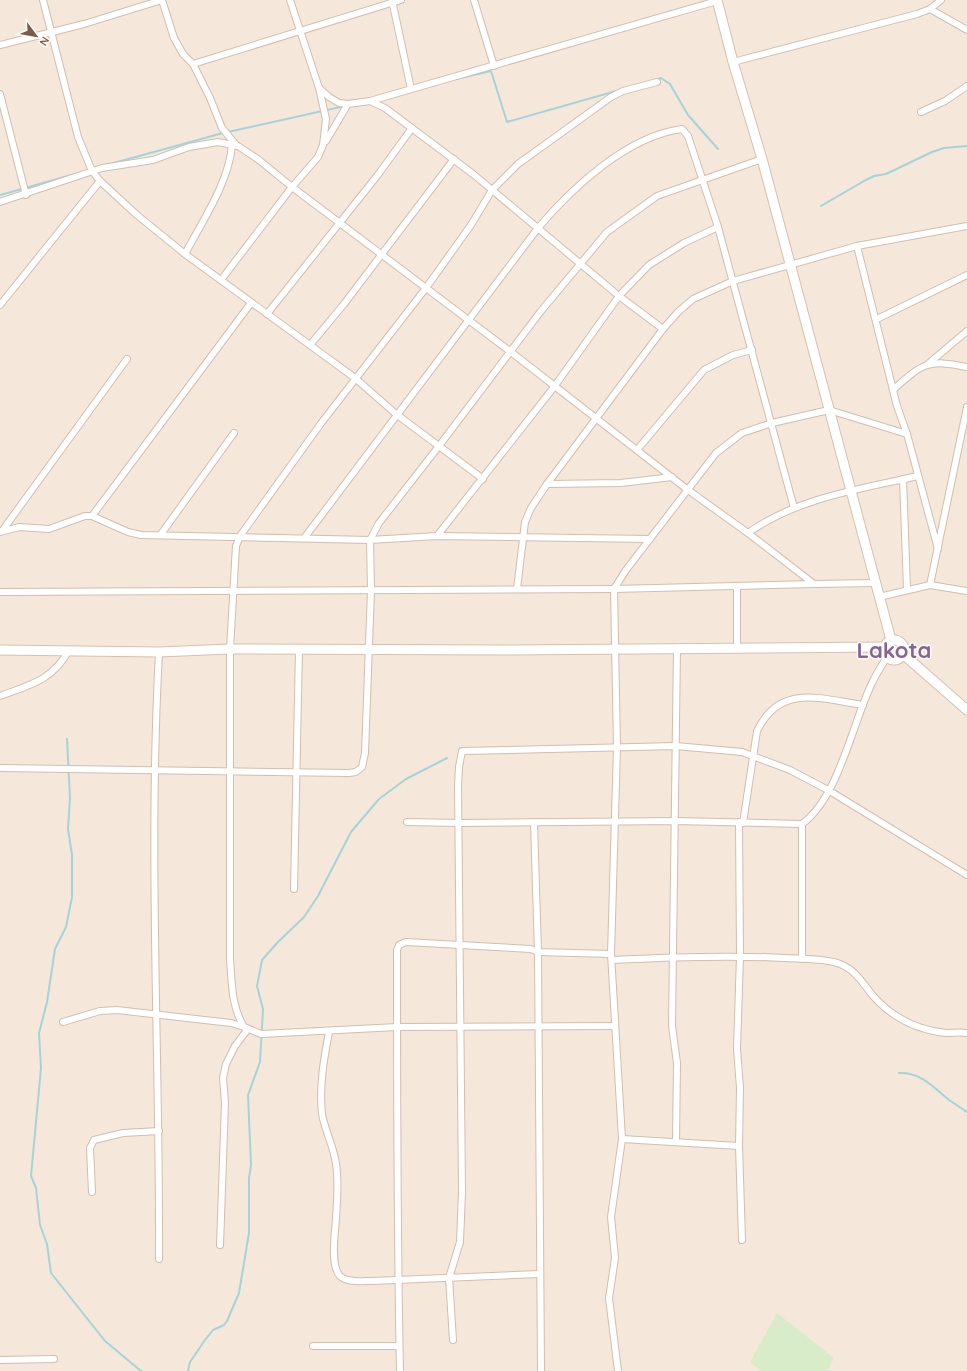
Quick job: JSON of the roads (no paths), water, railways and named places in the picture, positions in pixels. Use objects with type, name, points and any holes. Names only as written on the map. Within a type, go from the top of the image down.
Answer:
[{"type":"main road","points":[[717,1],[733,62],[762,159],[828,410],[891,640],[886,652]]},
{"type":"main road","points":[[0,650],[159,652],[230,649],[369,650],[737,648],[886,652],[896,659],[903,654],[904,649],[902,644],[897,640],[891,640]]},
{"type":"main road","points":[[903,654],[967,710]]},
{"type":"street","points":[[43,0],[78,137],[92,171],[100,181],[137,215],[185,254],[355,378],[396,414],[483,479]]},
{"type":"street","points":[[0,45],[51,31],[84,24],[162,0],[174,38],[183,54],[193,64],[210,98],[222,128],[235,146]]},
{"type":"street","points":[[290,0],[319,88],[326,119],[323,145]]},
{"type":"street","points":[[193,64],[392,1],[401,0]]},
{"type":"street","points":[[474,0],[494,66]]},
{"type":"street","points":[[392,1],[411,89]]},
{"type":"street","points":[[319,88],[328,97],[339,102],[348,104],[370,102],[717,1]]},
{"type":"street","points":[[733,62],[902,18],[930,8],[939,1]]},
{"type":"street","points":[[930,8],[967,30]]},
{"type":"street","points":[[246,1028],[239,1019],[234,1003],[230,959],[230,649],[236,546],[240,536],[355,378],[426,288],[471,225],[492,190],[518,164],[605,101],[623,91],[657,82]]},
{"type":"street","points":[[921,112],[946,101],[967,86]]},
{"type":"street","points":[[0,94],[26,195]]},
{"type":"street","points":[[370,102],[385,108],[454,159],[619,296],[663,329]]},
{"type":"street","points":[[221,280],[292,187],[318,157],[323,145],[348,104]]},
{"type":"street","points":[[266,314],[340,222],[412,128]]},
{"type":"street","points":[[305,537],[396,414],[469,321],[538,228],[562,200],[591,175],[624,151],[677,129],[686,131],[718,227],[794,508]]},
{"type":"street","points":[[0,202],[26,195],[92,171],[157,159],[206,143],[218,142],[235,146],[260,160],[292,187],[511,352],[688,490],[748,533],[814,584]]},
{"type":"street","points":[[185,254],[228,171],[235,146]]},
{"type":"street","points":[[310,345],[382,255],[454,159]]},
{"type":"street","points":[[0,768],[231,772],[356,772],[362,767],[365,753],[371,590],[370,540],[379,523],[580,263],[607,232],[657,196],[762,159]]},
{"type":"street","points":[[0,305],[100,181]]},
{"type":"street","points":[[516,589],[522,536],[531,508],[547,484],[663,329],[678,312],[693,299],[733,281],[858,246],[967,226]]},
{"type":"street","points":[[436,536],[483,479],[554,387],[619,296],[655,261],[684,243],[718,227]]},
{"type":"street","points":[[858,246],[897,406],[907,434],[938,549]]},
{"type":"street","points":[[876,319],[967,275]]},
{"type":"street","points":[[92,516],[251,303]]},
{"type":"street","points":[[894,389],[928,364],[967,331]]},
{"type":"street","points":[[637,450],[704,370],[733,355],[752,350]]},
{"type":"street","points":[[1,532],[127,359]]},
{"type":"street","points":[[928,364],[944,363],[967,367]]},
{"type":"street","points":[[930,585],[967,407]]},
{"type":"street","points":[[618,1371],[609,1298],[615,1263],[611,1217],[622,1139],[612,957],[617,747],[614,590],[626,570],[716,453],[729,441],[742,433],[772,423],[828,410],[907,434]]},
{"type":"street","points":[[161,534],[234,433]]},
{"type":"street","points":[[748,533],[772,518],[794,508],[850,491],[918,476]]},
{"type":"street","points":[[547,484],[621,482],[672,477]]},
{"type":"street","points":[[903,479],[907,589]]},
{"type":"street","points":[[1,532],[19,526],[49,529],[85,516],[92,516],[128,532],[141,535],[161,534],[305,537],[370,540],[436,536],[522,536],[650,539]]},
{"type":"street","points":[[0,592],[516,589],[614,590],[875,583]]},
{"type":"street","points":[[879,597],[907,589],[930,585],[967,590]]},
{"type":"street","points":[[737,586],[737,648]]},
{"type":"street","points":[[676,1142],[677,1063],[672,1026],[672,957],[676,821],[677,648]]},
{"type":"street","points":[[294,889],[298,771],[298,649]]},
{"type":"street","points":[[0,696],[43,680],[64,660],[69,650]]},
{"type":"street","points":[[159,652],[155,723],[153,854],[156,966],[155,1015],[159,1130],[159,1259]]},
{"type":"street","points":[[407,822],[534,823],[676,821],[802,824],[816,811],[828,790],[886,652]]},
{"type":"street","points":[[742,1240],[739,1146],[740,1088],[737,1039],[740,956],[741,822],[754,755],[757,731],[763,719],[790,700],[800,696],[863,705]]},
{"type":"street","points":[[453,1340],[449,1278],[460,1242],[462,1211],[461,1026],[458,944],[460,823],[459,767],[461,755],[465,750],[676,746],[742,752],[754,755],[828,790],[967,875]]},
{"type":"street","points":[[534,823],[539,1025],[539,1274],[541,1371]]},
{"type":"street","points":[[802,824],[802,959]]},
{"type":"street","points":[[400,1371],[397,1280],[397,950],[399,945],[406,942],[458,944],[531,949],[538,952],[612,957],[740,956],[802,959],[838,963],[850,969],[863,981],[885,1008],[899,1018],[914,1026],[946,1033],[967,1033]]},
{"type":"street","points":[[63,1022],[100,1011],[117,1010],[155,1015],[199,1018],[246,1028],[261,1034],[329,1032],[397,1027],[539,1025],[579,1027],[615,1026]]},
{"type":"street","points":[[220,1245],[225,1103],[223,1078],[226,1064],[246,1028]]},
{"type":"street","points":[[329,1032],[323,1069],[321,1095],[326,1129],[336,1164],[335,1268],[340,1276],[349,1280],[397,1280],[539,1274]]},
{"type":"street","points":[[92,1192],[90,1148],[94,1140],[123,1133],[159,1130]]},
{"type":"street","points":[[622,1139],[739,1146]]},
{"type":"street","points":[[313,1346],[399,1346]]},
{"type":"street","points":[[0,1360],[54,1359]]},
{"type":"waterway","points":[[456,79],[491,71],[507,122],[616,91]]},
{"type":"waterway","points":[[651,81],[661,78],[670,84],[688,115],[718,149]]},
{"type":"waterway","points":[[228,132],[345,106]]},
{"type":"waterway","points":[[110,164],[223,133]]},
{"type":"waterway","points":[[821,206],[874,176],[886,174],[932,152],[944,148],[967,146]]},
{"type":"waterway","points":[[0,195],[75,174]]},
{"type":"waterway","points":[[67,739],[70,798],[68,829],[72,855],[72,897],[66,927],[55,949],[47,1002],[39,1033],[41,1068],[31,1176],[36,1188],[40,1225],[47,1244],[51,1273],[105,1341],[141,1371]]},
{"type":"waterway","points":[[188,1371],[190,1362],[205,1340],[213,1330],[224,1325],[227,1321],[239,1293],[249,1233],[249,1178],[251,1165],[248,1095],[260,1062],[263,1009],[257,986],[262,960],[304,917],[318,896],[351,832],[379,799],[406,779],[447,758]]},
{"type":"waterway","points":[[899,1073],[914,1075],[926,1081],[949,1100],[967,1112]]},
{"type":"district","name":"Lakota","points":[[894,650]]}]
